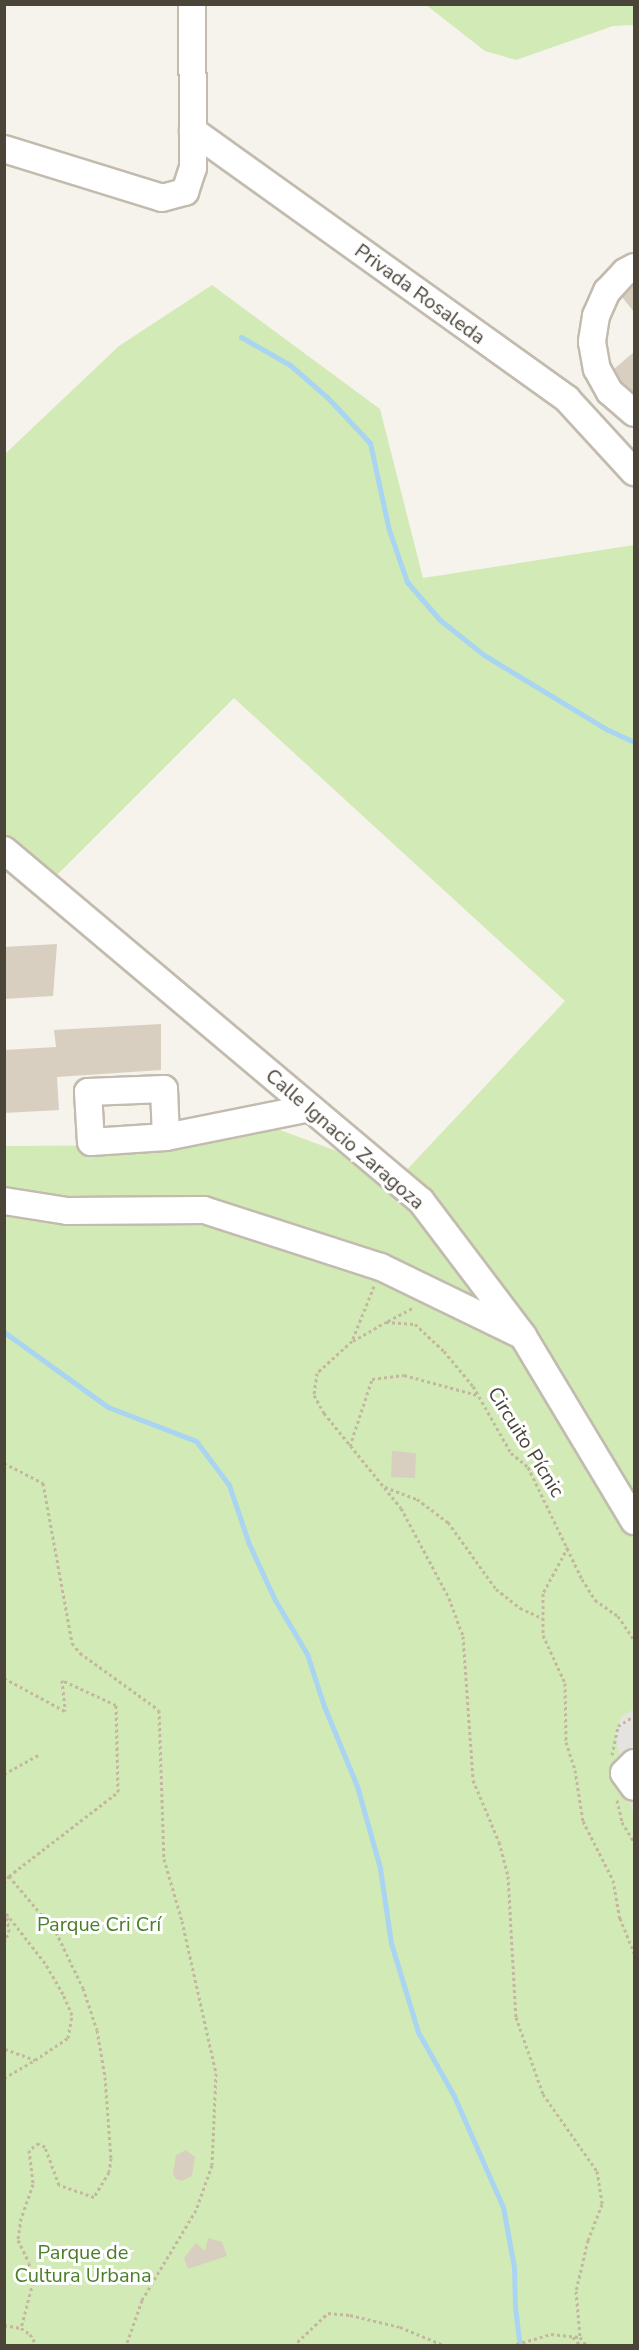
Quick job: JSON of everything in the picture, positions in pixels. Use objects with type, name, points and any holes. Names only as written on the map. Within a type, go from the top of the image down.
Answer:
[{"type":"street","points":[[6,153],[162,198],[185,192],[193,168],[192,4]]},
{"type":"street","name":"Privada Rosaleda","points":[[193,131],[567,399],[634,472]]},
{"type":"street","points":[[634,267],[625,272],[607,291],[596,316],[592,342],[597,369],[610,392],[634,413]]},
{"type":"street","points":[[567,399],[597,369]]},
{"type":"street","name":"Calle Ignacio Zaragoza","points":[[4,850],[421,1201],[523,1336],[634,1521]]},
{"type":"street","points":[[166,1137],[310,1108]]},
{"type":"street","points":[[4,1201],[67,1211],[204,1210],[381,1267],[523,1336]]},
{"type":"street","points":[[634,1763],[624,1773],[634,1787]]},
{"type":"path","points":[[352,1341],[381,1267]]},
{"type":"path","points":[[435,1293],[352,1341],[317,1373],[314,1395],[324,1413],[401,1508],[449,1599],[463,1636],[473,1780],[499,1842],[508,1876],[516,2017],[543,2094],[597,2171],[602,2204],[588,2240],[576,2291],[580,2337],[587,2346]]},
{"type":"path","name":"Circuito Pícnic","points":[[386,1322],[415,1324],[444,1351],[477,1395],[510,1453],[528,1467],[595,1600],[618,1616],[634,1640]]},
{"type":"path","points":[[350,1446],[372,1379],[404,1376],[477,1395]]},
{"type":"path","points":[[4,1463],[43,1483],[72,1643],[80,1653],[159,1710],[164,1859],[190,1956],[216,2073],[212,2165],[196,2210],[142,2300],[126,2346]]},
{"type":"path","points":[[384,1487],[417,1499],[447,1522],[496,1589],[520,1608],[543,1618]]},
{"type":"path","points":[[568,1547],[543,1593],[543,1635],[565,1683],[566,1742],[575,1770],[583,1821],[613,1880],[620,1918],[634,1953]]},
{"type":"path","points":[[4,1678],[66,1711],[62,1680],[116,1705],[118,1792],[9,1876],[4,1883]]},
{"type":"path","points":[[4,1774],[38,1755]]},
{"type":"path","points":[[9,1876],[56,1932],[83,1988],[97,2030],[105,2077],[111,2158],[109,2172],[97,2194],[88,2197],[60,2185],[45,2147],[39,2143],[29,2150],[33,2184],[21,2218],[18,2240],[29,2263],[33,2282],[21,2328]]},
{"type":"path","points":[[4,1943],[9,1932],[5,1912]]},
{"type":"path","points":[[4,2078],[68,2038],[72,2015],[45,1963],[5,1912]]},
{"type":"path","points":[[5,2049],[35,2060]]},
{"type":"path","points":[[294,2346],[328,2313],[350,2315],[400,2327],[447,2346]]},
{"type":"path","points":[[4,2325],[21,2328],[30,2334],[37,2346]]},
{"type":"path","points":[[510,2346],[551,2334],[580,2337]]},
{"type":"path","points":[[573,2337],[581,2346]]},
{"type":"green space","points":[[426,5],[634,5],[634,25],[613,26],[516,60],[485,51]]},
{"type":"green space","points":[[212,285],[380,409],[423,578],[634,545],[634,2345],[5,2345],[5,1146],[158,1145],[269,1126],[402,1175],[565,1001],[234,698],[55,877],[5,836],[5,454],[119,346]]},
{"type":"shaded area","points":[[634,1709],[634,1818],[615,1735],[621,1717]]},
{"type":"building","points":[[634,284],[634,312],[622,297]]},
{"type":"building","points":[[634,352],[634,394],[623,384],[614,369]]},
{"type":"building","points":[[57,944],[53,996],[4,999],[4,947]]},
{"type":"building","points":[[161,1024],[161,1070],[57,1077],[59,1110],[4,1113],[4,1050],[56,1047],[54,1030]]},
{"type":"building","points":[[392,1451],[416,1453],[415,1478],[391,1477]]},
{"type":"building","points":[[186,2150],[195,2157],[192,2176],[182,2181],[176,2179],[173,2174],[176,2155]]},
{"type":"building","points":[[208,2238],[222,2242],[227,2256],[188,2269],[184,2258],[196,2243],[205,2251]]},
{"type":"waterway","points":[[241,337],[290,365],[327,397],[370,443],[389,530],[407,582],[440,620],[484,655],[606,729],[634,742]]},
{"type":"waterway","points":[[4,1332],[108,1407],[196,1441],[229,1485],[249,1544],[275,1600],[307,1654],[324,1706],[357,1786],[380,1868],[391,1943],[418,2032],[454,2096],[503,2207],[514,2267],[515,2307],[520,2346]]},
{"type":"park label","name":"Parque Cri Crí","points":[[99,1924]]},
{"type":"park label","name":"Parque de Cultura Urbana","points":[[83,2264]]}]
